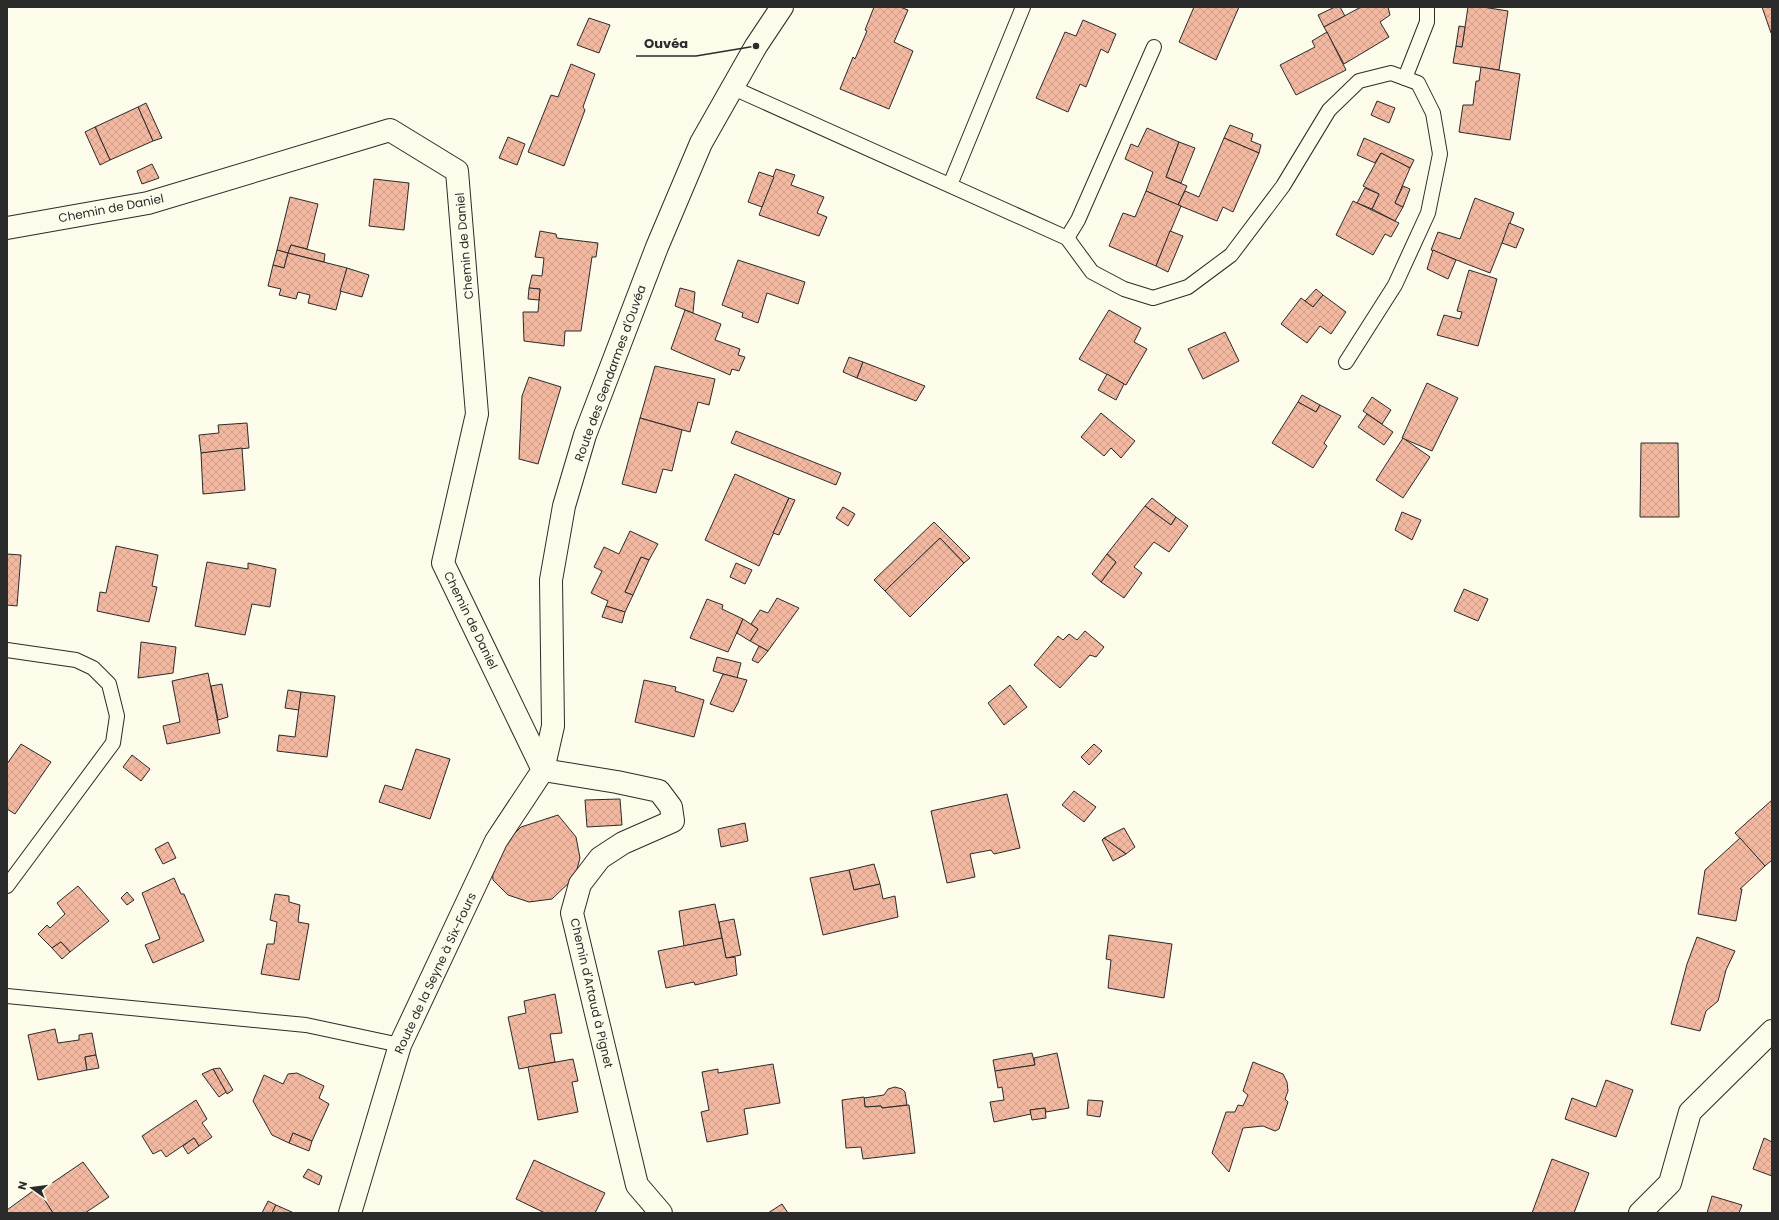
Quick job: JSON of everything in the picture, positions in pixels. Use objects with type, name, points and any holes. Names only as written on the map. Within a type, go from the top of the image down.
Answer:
[{"type":"street","name":"Route des Gendarmes d'Ouvéa","points":[[543,770],[553,726],[551,580],[564,506],[585,435],[657,248],[701,143],[731,87],[782,7]]},
{"type":"street","name":"Chemin de Daniel","points":[[7,228],[148,203],[390,130],[458,171],[477,414],[443,563],[543,770]]},
{"type":"street","name":"Route de la Seyne à Six-Fours","points":[[350,1213],[400,1045],[496,840],[543,770]]},
{"type":"street","name":"Chemin d'Artaud à Pignet","points":[[543,770],[617,782],[659,791],[671,807],[673,821],[623,843],[600,858],[580,884],[572,912],[637,1185],[661,1213]]},
{"type":"street","points":[[1640,1213],[1670,1183],[1690,1112],[1772,1032]]},
{"type":"lane","points":[[950,186],[1023,7]]},
{"type":"lane","points":[[1405,78],[1426,22],[1427,7]]},
{"type":"lane","points":[[1066,238],[1078,220],[1154,47]]},
{"type":"lane","points":[[731,87],[1066,238],[1092,272],[1124,289],[1153,298],[1188,287],[1231,255],[1283,186],[1329,110],[1358,81],[1391,73],[1418,83],[1432,113],[1440,154],[1428,213],[1395,285],[1346,362]]},
{"type":"lane","points":[[7,650],[76,660],[93,668],[109,684],[117,716],[113,743],[7,886]]},
{"type":"lane","points":[[7,996],[306,1025],[400,1045]]},
{"type":"building","points":[[874,7],[900,7],[908,10],[894,42],[913,51],[889,109],[840,89],[853,57],[855,59],[867,31],[865,30]]},
{"type":"building","points":[[1194,7],[1239,7],[1216,60],[1179,42]]},
{"type":"building","points":[[1335,7],[1340,7],[1345,16],[1324,27],[1318,15]]},
{"type":"building","points":[[1361,7],[1388,7],[1390,15],[1380,22],[1389,37],[1344,64],[1324,27]]},
{"type":"building","points":[[1468,7],[1483,7],[1508,11],[1499,70],[1453,63],[1456,46],[1462,47]]},
{"type":"building","points":[[1762,7],[1772,7],[1772,33],[1771,33]]},
{"type":"building","points":[[589,18],[610,25],[599,53],[577,45]]},
{"type":"building","points":[[1083,20],[1116,34],[1108,53],[1101,49],[1086,87],[1080,84],[1068,112],[1036,98],[1065,32],[1076,36]]},
{"type":"building","points":[[1459,26],[1465,27],[1462,47],[1456,46]]},
{"type":"building","points":[[1327,32],[1346,70],[1296,95],[1280,65],[1315,47],[1312,41]]},
{"type":"building","points":[[571,64],[595,74],[583,107],[585,110],[564,166],[528,152],[551,95],[558,97]]},
{"type":"building","points":[[1481,67],[1520,74],[1510,140],[1459,132],[1463,105],[1473,105],[1476,81],[1479,81]]},
{"type":"building","points":[[1377,101],[1395,108],[1389,123],[1371,115]]},
{"type":"building","points":[[146,103],[162,138],[153,141],[138,107]]},
{"type":"building","points":[[138,107],[153,141],[110,160],[95,127]]},
{"type":"building","points":[[1230,125],[1253,134],[1251,141],[1261,145],[1259,153],[1224,138]]},
{"type":"building","points":[[95,127],[110,160],[100,165],[85,132]]},
{"type":"building","points":[[1147,128],[1179,142],[1166,177],[1187,186],[1178,205],[1146,191],[1153,172],[1125,159],[1131,144],[1138,147]]},
{"type":"building","points":[[508,137],[525,144],[517,165],[499,158]]},
{"type":"building","points":[[1224,138],[1259,153],[1233,212],[1223,207],[1217,221],[1178,205],[1185,191],[1199,197]]},
{"type":"building","points":[[1364,138],[1414,160],[1410,168],[1381,153],[1375,163],[1357,155]]},
{"type":"building","points":[[1179,142],[1195,148],[1181,183],[1166,177]]},
{"type":"building","points":[[1381,153],[1410,168],[1395,203],[1403,207],[1395,221],[1372,209],[1379,194],[1363,186]]},
{"type":"building","points":[[152,164],[159,178],[142,184],[137,171]]},
{"type":"building","points":[[776,169],[795,175],[791,185],[824,197],[817,213],[827,217],[819,236],[759,215]]},
{"type":"building","points":[[759,172],[774,177],[762,207],[748,202]]},
{"type":"building","points":[[374,179],[409,183],[404,230],[369,226]]},
{"type":"building","points":[[1403,186],[1410,189],[1403,207],[1395,203]]},
{"type":"building","points":[[1365,188],[1379,194],[1372,209],[1357,203]]},
{"type":"building","points":[[1146,191],[1181,206],[1156,266],[1109,246],[1123,213],[1135,217]]},
{"type":"building","points":[[290,197],[318,204],[307,249],[291,245],[288,253],[277,250]]},
{"type":"building","points":[[1475,198],[1514,213],[1490,273],[1431,250],[1438,232],[1460,239]]},
{"type":"building","points":[[1353,201],[1399,223],[1391,237],[1385,234],[1373,255],[1336,235]]},
{"type":"building","points":[[1509,223],[1524,229],[1516,248],[1502,243]]},
{"type":"building","points":[[540,231],[556,234],[557,238],[598,243],[596,257],[592,257],[581,331],[565,331],[564,346],[524,341],[523,312],[538,312],[540,289],[529,288],[532,275],[542,276],[544,258],[535,257]]},
{"type":"building","points":[[1170,231],[1183,236],[1168,272],[1156,266]]},
{"type":"building","points":[[291,245],[325,254],[324,262],[288,253]]},
{"type":"building","points":[[277,250],[288,253],[284,268],[273,265]]},
{"type":"building","points":[[1433,250],[1456,260],[1448,279],[1427,269]]},
{"type":"building","points":[[288,253],[347,268],[336,310],[308,303],[310,295],[298,292],[296,299],[279,295],[281,289],[268,286],[273,265],[284,268]]},
{"type":"building","points":[[738,260],[805,282],[798,304],[767,293],[758,323],[742,317],[743,313],[722,305]]},
{"type":"building","points":[[347,268],[369,275],[362,297],[340,291]]},
{"type":"building","points":[[1469,270],[1497,279],[1478,346],[1437,335],[1444,315],[1460,319],[1462,312],[1457,311]]},
{"type":"building","points":[[529,288],[540,289],[539,300],[528,299]]},
{"type":"building","points":[[680,288],[695,292],[693,313],[675,306]]},
{"type":"building","points":[[1316,289],[1323,295],[1313,307],[1305,301]]},
{"type":"building","points":[[1323,295],[1346,312],[1331,334],[1320,326],[1307,343],[1281,324],[1301,298],[1313,307]]},
{"type":"building","points":[[685,310],[721,324],[715,340],[740,349],[738,355],[745,357],[739,371],[732,369],[730,375],[671,349]]},
{"type":"building","points":[[1109,310],[1141,328],[1134,342],[1147,349],[1126,385],[1079,359]]},
{"type":"building","points":[[1225,332],[1239,361],[1203,379],[1188,349]]},
{"type":"building","points":[[849,357],[863,362],[857,378],[843,372]]},
{"type":"building","points":[[863,362],[925,386],[916,401],[857,378]]},
{"type":"building","points":[[655,366],[715,379],[709,405],[698,402],[690,432],[640,418]]},
{"type":"building","points":[[1107,374],[1124,384],[1116,400],[1098,390]]},
{"type":"building","points":[[529,377],[561,387],[538,464],[519,459],[522,396]]},
{"type":"building","points":[[1427,383],[1458,398],[1432,451],[1402,438]]},
{"type":"building","points":[[1302,395],[1320,405],[1316,412],[1298,402]]},
{"type":"building","points":[[1372,397],[1391,410],[1382,424],[1363,411]]},
{"type":"building","points":[[1298,402],[1316,412],[1320,405],[1341,416],[1324,443],[1327,446],[1313,468],[1272,443]]},
{"type":"building","points":[[1101,413],[1135,441],[1121,458],[1111,448],[1104,456],[1081,437]]},
{"type":"building","points":[[1367,414],[1393,432],[1384,445],[1358,427]]},
{"type":"building","points":[[640,418],[682,430],[672,471],[663,469],[656,493],[622,484]]},
{"type":"building","points":[[247,423],[249,448],[201,453],[199,435],[219,433],[218,425]]},
{"type":"building","points":[[736,431],[841,473],[836,485],[731,443]]},
{"type":"building","points":[[1403,438],[1430,457],[1403,498],[1376,480]]},
{"type":"building","points":[[1641,443],[1678,443],[1679,517],[1640,517]]},
{"type":"building","points":[[242,448],[245,490],[203,494],[201,453]]},
{"type":"building","points":[[735,474],[789,498],[759,566],[705,540]]},
{"type":"building","points":[[789,498],[795,500],[779,535],[773,533]]},
{"type":"building","points":[[1152,498],[1176,517],[1171,525],[1145,506]]},
{"type":"building","points":[[1145,506],[1171,525],[1176,517],[1188,526],[1169,552],[1154,542],[1134,567],[1142,573],[1124,598],[1101,582],[1116,562],[1107,554]]},
{"type":"building","points":[[843,507],[855,514],[848,526],[836,518]]},
{"type":"building","points":[[1402,512],[1421,520],[1412,540],[1395,530]]},
{"type":"building","points":[[934,522],[970,558],[964,563],[940,538],[885,591],[874,580]]},
{"type":"building","points":[[630,531],[658,544],[649,560],[641,557],[625,592],[633,595],[625,612],[606,606],[608,601],[591,593],[602,571],[594,567],[604,547],[619,554]]},
{"type":"building","points":[[940,538],[964,563],[910,617],[885,591]]},
{"type":"building","points":[[116,546],[158,555],[152,586],[157,587],[149,622],[97,611],[100,592],[106,593]]},
{"type":"building","points":[[7,554],[21,555],[17,606],[7,605]]},
{"type":"building","points":[[1107,554],[1116,562],[1101,582],[1092,574]]},
{"type":"building","points":[[641,557],[649,560],[633,595],[625,592]]},
{"type":"building","points":[[207,562],[248,569],[248,563],[276,569],[270,607],[252,604],[245,635],[195,626]]},
{"type":"building","points":[[736,563],[752,570],[745,584],[730,577]]},
{"type":"building","points":[[1464,589],[1488,599],[1478,621],[1454,611]]},
{"type":"building","points":[[777,598],[799,608],[768,651],[750,641],[758,629],[751,624],[760,610],[768,613]]},
{"type":"building","points":[[707,599],[723,605],[722,609],[743,619],[728,652],[690,638]]},
{"type":"building","points":[[606,606],[625,612],[622,623],[602,617]]},
{"type":"building","points":[[743,619],[758,629],[750,641],[737,633]]},
{"type":"building","points":[[1085,631],[1104,647],[1096,657],[1090,655],[1060,688],[1034,665],[1058,636],[1063,640],[1069,634],[1077,640]]},
{"type":"building","points":[[141,642],[176,647],[173,673],[138,678]]},
{"type":"building","points":[[759,646],[768,651],[758,663],[752,660]]},
{"type":"building","points":[[717,657],[741,663],[737,678],[713,671]]},
{"type":"building","points":[[208,673],[220,733],[167,744],[163,726],[180,722],[172,681]]},
{"type":"building","points":[[723,674],[747,680],[733,712],[710,704]]},
{"type":"building","points":[[644,680],[676,687],[675,691],[704,700],[694,737],[635,722]]},
{"type":"building","points":[[222,684],[228,717],[218,720],[211,686]]},
{"type":"building","points":[[1010,685],[1027,707],[1004,725],[988,703]]},
{"type":"building","points":[[288,690],[301,692],[299,710],[285,708]]},
{"type":"building","points":[[301,692],[335,696],[327,757],[277,751],[279,735],[295,737]]},
{"type":"building","points":[[21,744],[51,762],[15,814],[7,809],[7,764]]},
{"type":"building","points":[[1094,744],[1102,751],[1089,765],[1081,757]]},
{"type":"building","points":[[416,749],[450,759],[430,819],[379,802],[385,785],[402,790]]},
{"type":"building","points":[[132,755],[150,769],[141,781],[123,767]]},
{"type":"building","points":[[1074,791],[1096,807],[1084,822],[1062,805]]},
{"type":"building","points":[[1007,794],[1020,848],[994,854],[991,850],[970,854],[975,877],[947,883],[931,811]]},
{"type":"building","points":[[620,799],[622,825],[587,827],[585,800]]},
{"type":"building","points":[[1772,800],[1772,860],[1765,866],[1735,833]]},
{"type":"building","points":[[558,815],[576,837],[580,858],[575,877],[552,899],[529,902],[508,895],[493,880],[492,865],[507,841],[521,827]]},
{"type":"building","points":[[745,823],[748,841],[721,847],[718,829]]},
{"type":"building","points":[[1124,828],[1135,847],[1126,854],[1104,838]]},
{"type":"building","points":[[1104,838],[1126,854],[1113,861],[1102,840]]},
{"type":"building","points":[[1740,838],[1765,866],[1740,889],[1742,889],[1736,921],[1698,914],[1705,870]]},
{"type":"building","points":[[168,842],[176,858],[163,864],[155,849]]},
{"type":"building","points":[[874,864],[880,884],[854,890],[849,870]]},
{"type":"building","points":[[849,870],[854,890],[880,884],[883,899],[895,896],[898,917],[823,935],[810,878]]},
{"type":"building","points":[[174,878],[181,894],[184,894],[204,941],[153,963],[145,945],[160,939],[142,893]]},
{"type":"building","points":[[78,886],[109,921],[70,952],[61,942],[52,948],[38,934],[47,925],[50,928],[65,914],[57,903]]},
{"type":"building","points":[[127,892],[134,900],[127,905],[121,898]]},
{"type":"building","points":[[275,894],[289,896],[289,902],[300,905],[298,922],[309,924],[299,980],[261,974],[267,944],[274,944],[277,922],[270,920]]},
{"type":"building","points":[[715,904],[722,938],[684,946],[679,911]]},
{"type":"building","points":[[734,919],[741,955],[726,958],[719,922]]},
{"type":"building","points":[[1109,935],[1172,944],[1164,998],[1108,988],[1111,960],[1106,959]]},
{"type":"building","points":[[1697,937],[1735,951],[1726,970],[1718,1001],[1706,1011],[1700,1031],[1671,1024],[1687,964]]},
{"type":"building","points":[[722,938],[726,958],[735,957],[737,975],[695,985],[694,982],[666,988],[658,951]]},
{"type":"building","points":[[61,942],[70,952],[62,959],[52,948]]},
{"type":"building","points":[[555,994],[562,1033],[550,1034],[555,1062],[519,1069],[508,1017],[526,1013],[524,1001]]},
{"type":"building","points":[[55,1029],[58,1043],[79,1040],[79,1035],[92,1033],[96,1055],[85,1057],[87,1070],[38,1080],[28,1035]]},
{"type":"building","points":[[1032,1053],[1035,1065],[995,1071],[993,1060]]},
{"type":"building","points":[[1057,1053],[1069,1108],[1046,1112],[1045,1108],[1030,1110],[1031,1114],[994,1122],[990,1102],[1004,1100],[1002,1087],[998,1088],[995,1071],[1035,1065],[1034,1058]]},
{"type":"building","points":[[96,1055],[99,1068],[87,1070],[85,1057]]},
{"type":"building","points":[[573,1059],[578,1081],[572,1082],[578,1112],[538,1120],[528,1067]]},
{"type":"building","points":[[1253,1062],[1283,1074],[1287,1082],[1288,1091],[1285,1099],[1288,1102],[1279,1129],[1275,1131],[1263,1126],[1243,1128],[1229,1172],[1212,1153],[1226,1112],[1235,1112],[1238,1105],[1243,1106],[1248,1095],[1243,1091]]},
{"type":"building","points":[[773,1064],[780,1103],[744,1109],[748,1134],[707,1142],[701,1112],[709,1110],[702,1072],[718,1069],[718,1073]]},
{"type":"building","points":[[220,1068],[233,1090],[227,1094],[213,1069]]},
{"type":"building","points":[[213,1069],[226,1092],[219,1097],[202,1074]]},
{"type":"building","points":[[297,1073],[324,1086],[319,1098],[329,1104],[312,1141],[293,1133],[289,1143],[272,1135],[253,1101],[264,1075],[283,1084],[288,1074]]},
{"type":"building","points":[[1606,1080],[1633,1090],[1616,1137],[1565,1119],[1572,1098],[1596,1107]]},
{"type":"building","points":[[895,1087],[902,1089],[905,1092],[907,1105],[882,1108],[881,1106],[865,1107],[864,1098],[884,1095],[888,1089]]},
{"type":"building","points":[[864,1097],[865,1107],[881,1106],[882,1108],[909,1105],[915,1153],[863,1159],[861,1147],[846,1148],[842,1100]]},
{"type":"building","points":[[196,1100],[207,1119],[202,1123],[212,1137],[199,1146],[194,1138],[166,1157],[161,1150],[153,1154],[142,1136]]},
{"type":"building","points":[[1088,1100],[1103,1101],[1100,1117],[1087,1115]]},
{"type":"building","points":[[1045,1108],[1046,1118],[1032,1120],[1030,1110]]},
{"type":"building","points":[[293,1133],[312,1141],[309,1151],[289,1143]]},
{"type":"building","points":[[194,1138],[199,1146],[188,1154],[183,1146]]},
{"type":"building","points":[[1764,1138],[1772,1142],[1772,1176],[1753,1169]]},
{"type":"building","points":[[1552,1159],[1589,1173],[1574,1213],[1532,1213]]},
{"type":"building","points":[[534,1160],[605,1193],[595,1213],[545,1213],[516,1199]]},
{"type":"building","points":[[83,1162],[109,1197],[85,1213],[53,1213],[39,1192]]},
{"type":"building","points":[[308,1169],[322,1176],[319,1185],[303,1177]]},
{"type":"building","points":[[37,1188],[53,1213],[7,1213],[7,1210]]},
{"type":"building","points":[[1712,1196],[1742,1205],[1739,1213],[1707,1213]]},
{"type":"building","points":[[268,1201],[276,1205],[272,1213],[262,1213]]},
{"type":"building","points":[[782,1204],[788,1213],[768,1213]]},
{"type":"building","points":[[276,1205],[294,1213],[272,1213]]},
{"type":"place","name":"Ouvéa","points":[[756,46]]}]
